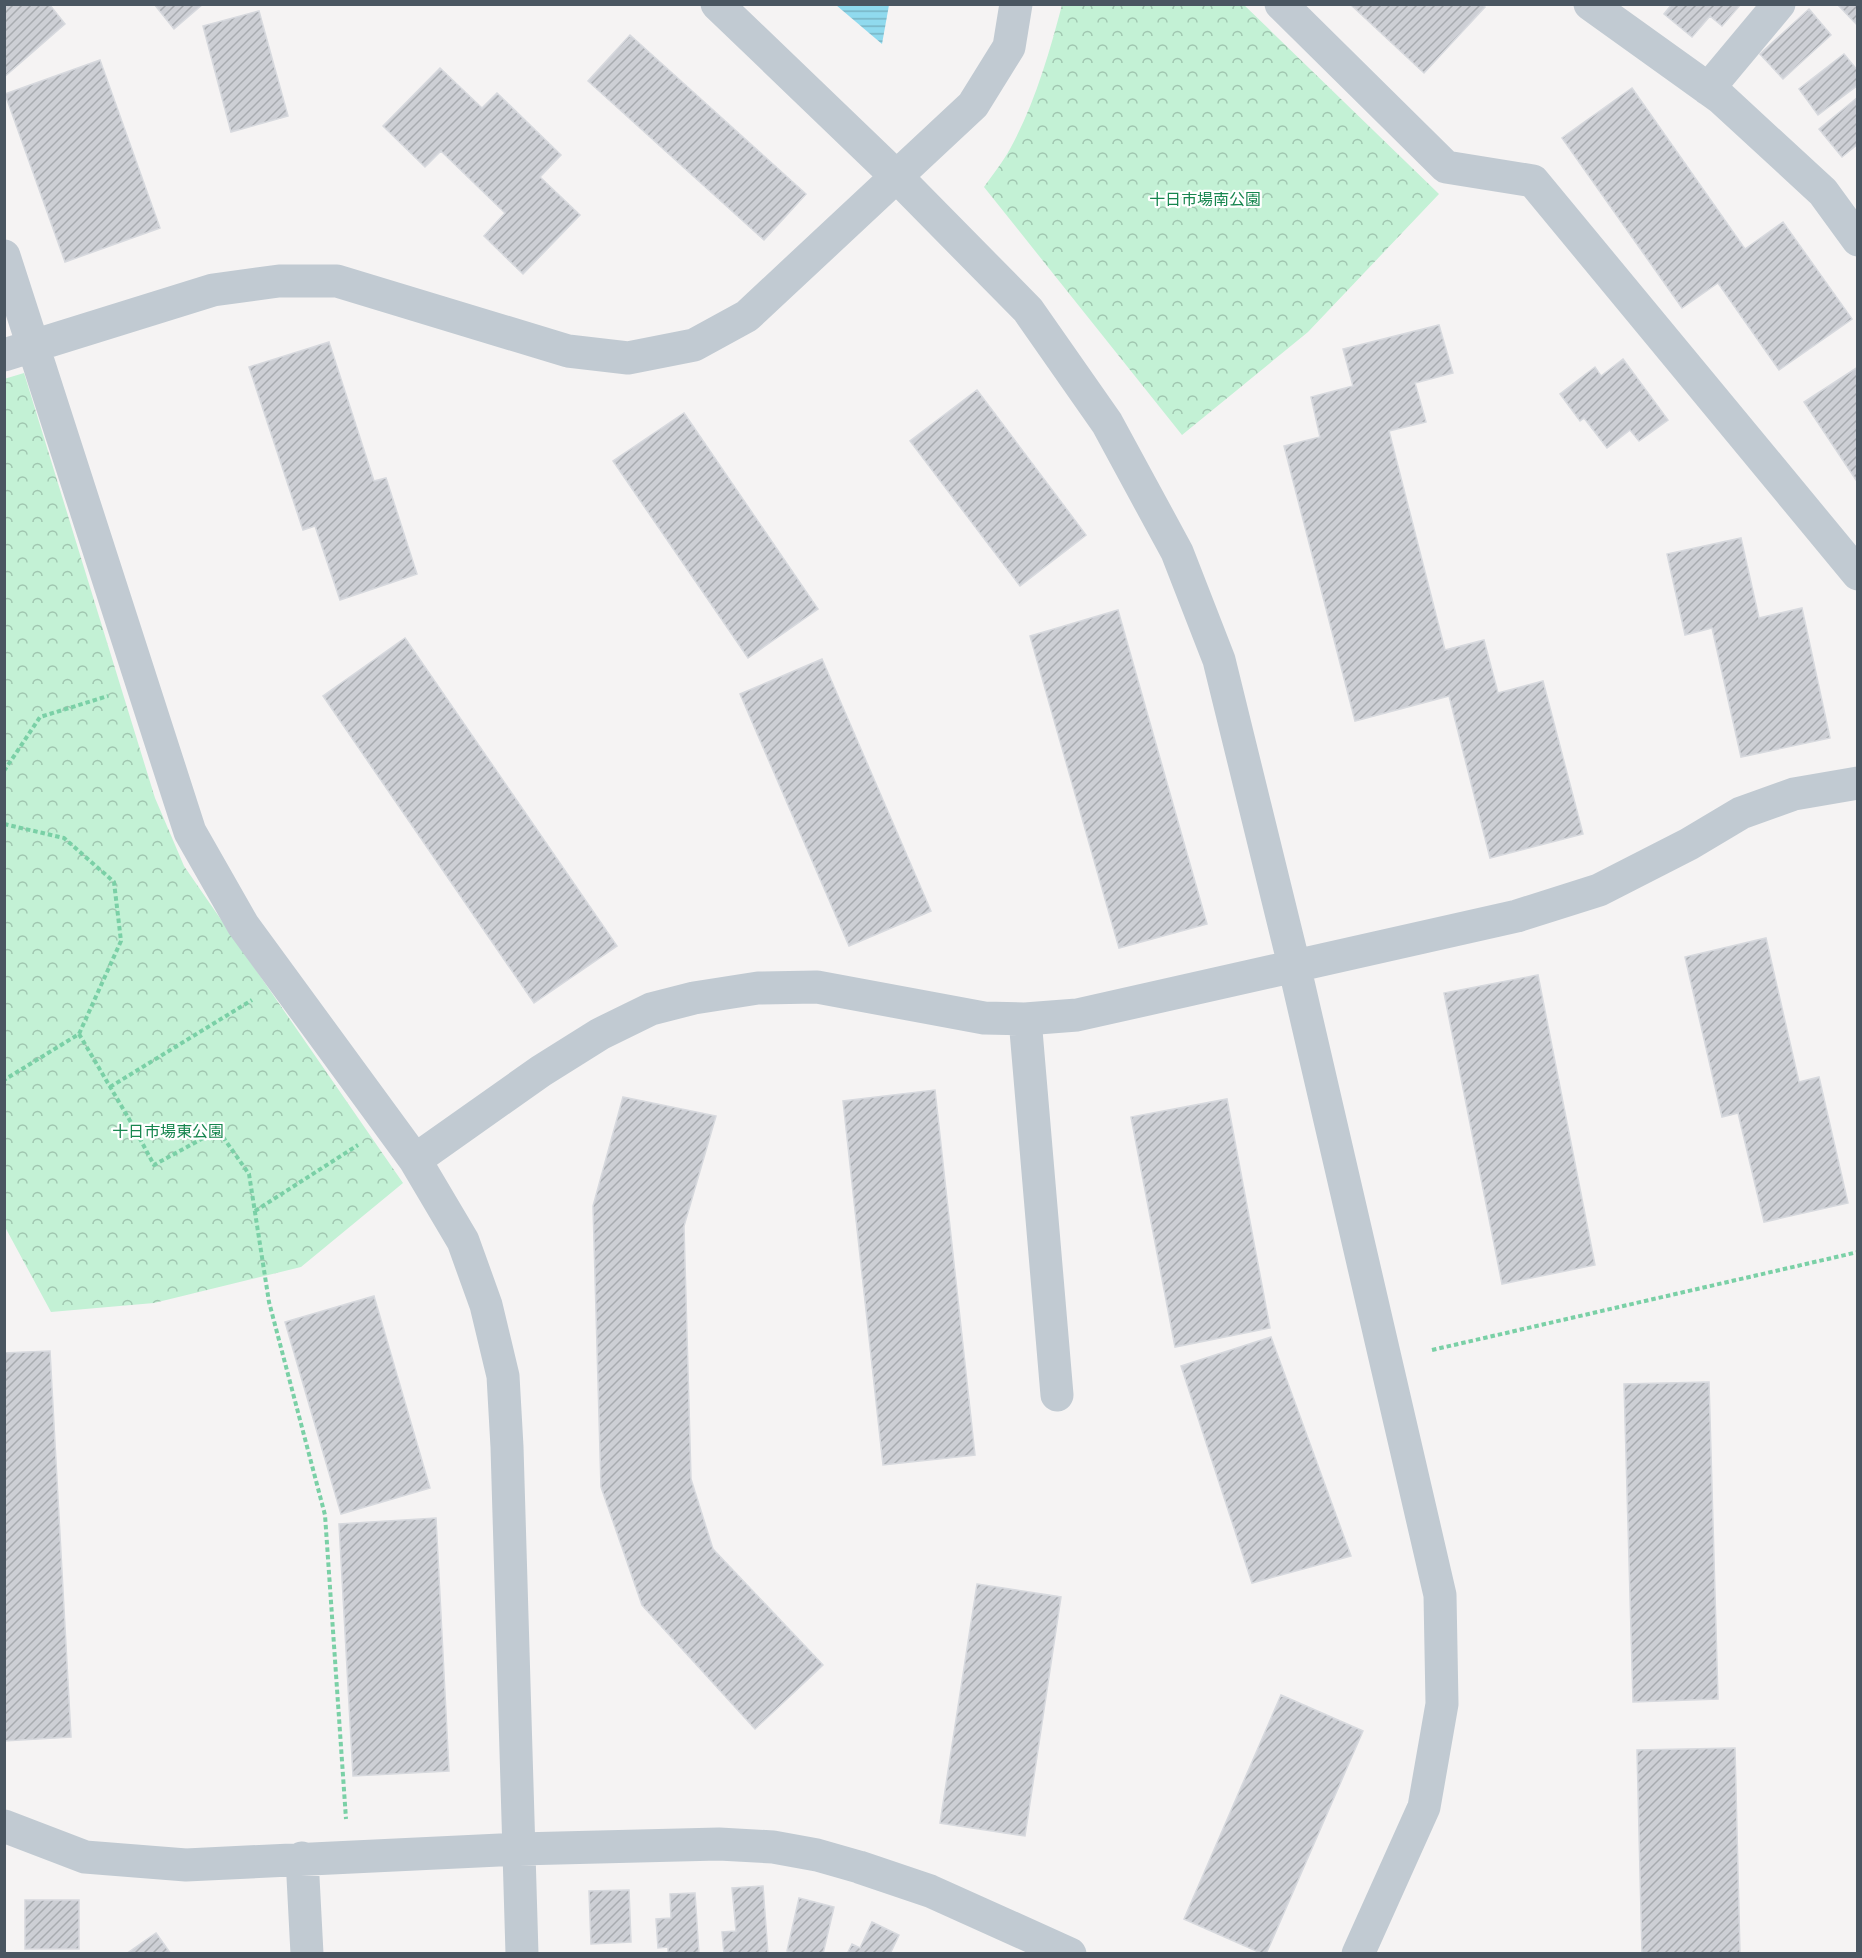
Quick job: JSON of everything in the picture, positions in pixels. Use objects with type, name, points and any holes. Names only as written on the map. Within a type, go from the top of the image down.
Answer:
[{"type":"street","points":[[717,4],[897,177],[1028,310],[1107,423],[1177,552],[1220,660],[1294,965],[1440,1595],[1442,1704],[1424,1807],[1358,1953]]},
{"type":"street","points":[[20,350],[213,290],[279,281],[337,281],[568,351],[628,358],[694,345],[747,316],[973,105],[1009,47],[1016,4]]},
{"type":"street","points":[[1281,4],[1446,167],[1533,181],[1857,574]]},
{"type":"street","points":[[1590,4],[1721,98],[1823,192],[1857,240]]},
{"type":"street","points":[[1708,89],[1779,4]]},
{"type":"street","points":[[4,256],[20,350],[143,686],[190,832],[243,925],[415,1160],[463,1241],[486,1305],[502,1376],[507,1447],[522,1953]]},
{"type":"street","points":[[415,1160],[541,1071],[600,1034],[651,1009],[694,998],[758,988],[817,987],[984,1018],[1025,1019],[1077,1015],[1517,916],[1599,890],[1689,844],[1741,813],[1794,794],[1857,783]]},
{"type":"street","points":[[1025,1019],[1057,1395]]},
{"type":"street","points":[[4,1826],[85,1857],[186,1865],[519,1849],[719,1844],[773,1847],[817,1855],[930,1891],[1070,1953]]},
{"type":"street","points":[[303,1858],[307,1953]]},
{"type":"path","points":[[4,771],[40,717],[143,686]]},
{"type":"path","points":[[4,824],[64,837],[114,882],[121,941],[79,1034],[4,1080]]},
{"type":"path","points":[[110,1087],[284,981]]},
{"type":"path","points":[[79,1034],[153,1166],[218,1130],[249,1174],[269,1302],[325,1515],[348,1856]]},
{"type":"path","points":[[255,1211],[389,1125]]},
{"type":"path","points":[[1432,1350],[1857,1252]]},
{"type":"green space","name":"十日市場南公園","points":[[1243,4],[1439,194],[1308,332],[1182,435],[984,187],[1007,154],[1027,114],[1062,5]]},
{"type":"green space","name":"十日市場東公園","points":[[24,373],[155,798],[184,866],[403,1183],[301,1267],[154,1303],[51,1312],[5,1227],[4,379]]},
{"type":"water","points":[[836,5],[889,5],[882,44]]},
{"type":"building","points":[[4,4],[49,4],[65,24],[4,77]]},
{"type":"building","points":[[154,4],[203,4],[174,29]]},
{"type":"building","points":[[1350,4],[1482,4],[1485,7],[1424,73]]},
{"type":"building","points":[[1672,4],[1741,4],[1722,26],[1710,16],[1692,37],[1664,14]]},
{"type":"building","points":[[1837,4],[1858,4],[1858,26]]},
{"type":"building","points":[[1809,9],[1831,35],[1783,79],[1760,54]]},
{"type":"building","points":[[259,11],[288,116],[231,132],[203,26]]},
{"type":"building","points":[[630,35],[806,194],[764,240],[588,81]]},
{"type":"building","points":[[1844,54],[1858,71],[1858,85],[1818,115],[1799,89]]},
{"type":"building","points":[[100,60],[160,228],[65,262],[5,94]]},
{"type":"building","points":[[440,68],[482,108],[497,93],[561,155],[540,177],[580,215],[523,274],[484,236],[505,213],[441,151],[425,167],[383,126]]},
{"type":"building","points":[[1632,88],[1745,249],[1783,222],[1852,319],[1779,370],[1718,283],[1682,308],[1562,138]]},
{"type":"building","points":[[1858,97],[1858,144],[1842,157],[1819,129]]},
{"type":"building","points":[[1439,325],[1453,373],[1415,383],[1426,422],[1389,431],[1445,650],[1484,640],[1498,693],[1543,681],[1583,834],[1490,858],[1449,696],[1355,721],[1284,446],[1320,437],[1311,397],[1353,386],[1343,349]]},
{"type":"building","points":[[329,342],[374,481],[386,478],[417,574],[340,600],[315,526],[303,530],[249,367]]},
{"type":"building","points":[[1623,359],[1668,420],[1639,441],[1630,430],[1607,448],[1584,418],[1580,421],[1560,394],[1595,367],[1601,376]]},
{"type":"building","points":[[1858,367],[1858,483],[1804,402]]},
{"type":"building","points":[[977,390],[1086,535],[1020,586],[910,441]]},
{"type":"building","points":[[684,413],[818,609],[748,658],[613,461]]},
{"type":"building","points":[[1741,538],[1759,618],[1802,608],[1830,738],[1741,757],[1712,628],[1685,635],[1667,554]]},
{"type":"building","points":[[1118,610],[1207,924],[1119,948],[1030,636]]},
{"type":"building","points":[[405,638],[617,946],[534,1003],[323,696]]},
{"type":"building","points":[[822,659],[931,911],[849,946],[740,694]]},
{"type":"building","points":[[1766,938],[1799,1082],[1819,1077],[1848,1203],[1764,1222],[1738,1113],[1722,1117],[1685,957]]},
{"type":"building","points":[[1538,975],[1595,1265],[1502,1284],[1444,993]]},
{"type":"building","points":[[935,1090],[975,1455],[883,1465],[843,1101]]},
{"type":"building","points":[[623,1097],[716,1116],[684,1226],[691,1479],[713,1549],[823,1665],[755,1729],[642,1605],[601,1487],[593,1206]]},
{"type":"building","points":[[1227,1099],[1270,1328],[1175,1347],[1131,1117]]},
{"type":"building","points":[[374,1296],[430,1488],[341,1514],[285,1322]]},
{"type":"building","points":[[1271,1337],[1351,1556],[1252,1583],[1181,1366]]},
{"type":"building","points":[[50,1351],[71,1737],[4,1741],[4,1353]]},
{"type":"building","points":[[1709,1382],[1718,1699],[1633,1702],[1624,1384]]},
{"type":"building","points":[[436,1518],[449,1771],[353,1776],[339,1524]]},
{"type":"building","points":[[977,1584],[1061,1597],[1025,1836],[940,1823]]},
{"type":"building","points":[[1281,1695],[1363,1731],[1266,1954],[1263,1954],[1184,1919]]},
{"type":"building","points":[[1735,1748],[1740,1954],[1642,1954],[1637,1750]]},
{"type":"building","points":[[763,1886],[768,1954],[724,1954],[722,1932],[736,1931],[732,1888]]},
{"type":"building","points":[[629,1890],[631,1942],[591,1944],[589,1891]]},
{"type":"building","points":[[695,1893],[699,1954],[668,1954],[668,1947],[658,1948],[656,1919],[671,1918],[670,1894]]},
{"type":"building","points":[[799,1898],[834,1907],[823,1954],[798,1954],[787,1951]]},
{"type":"building","points":[[25,1900],[79,1900],[79,1949],[25,1949]]},
{"type":"building","points":[[872,1922],[899,1935],[890,1954],[847,1954],[852,1944],[860,1948]]},
{"type":"building","points":[[156,1933],[171,1954],[126,1954]]}]
